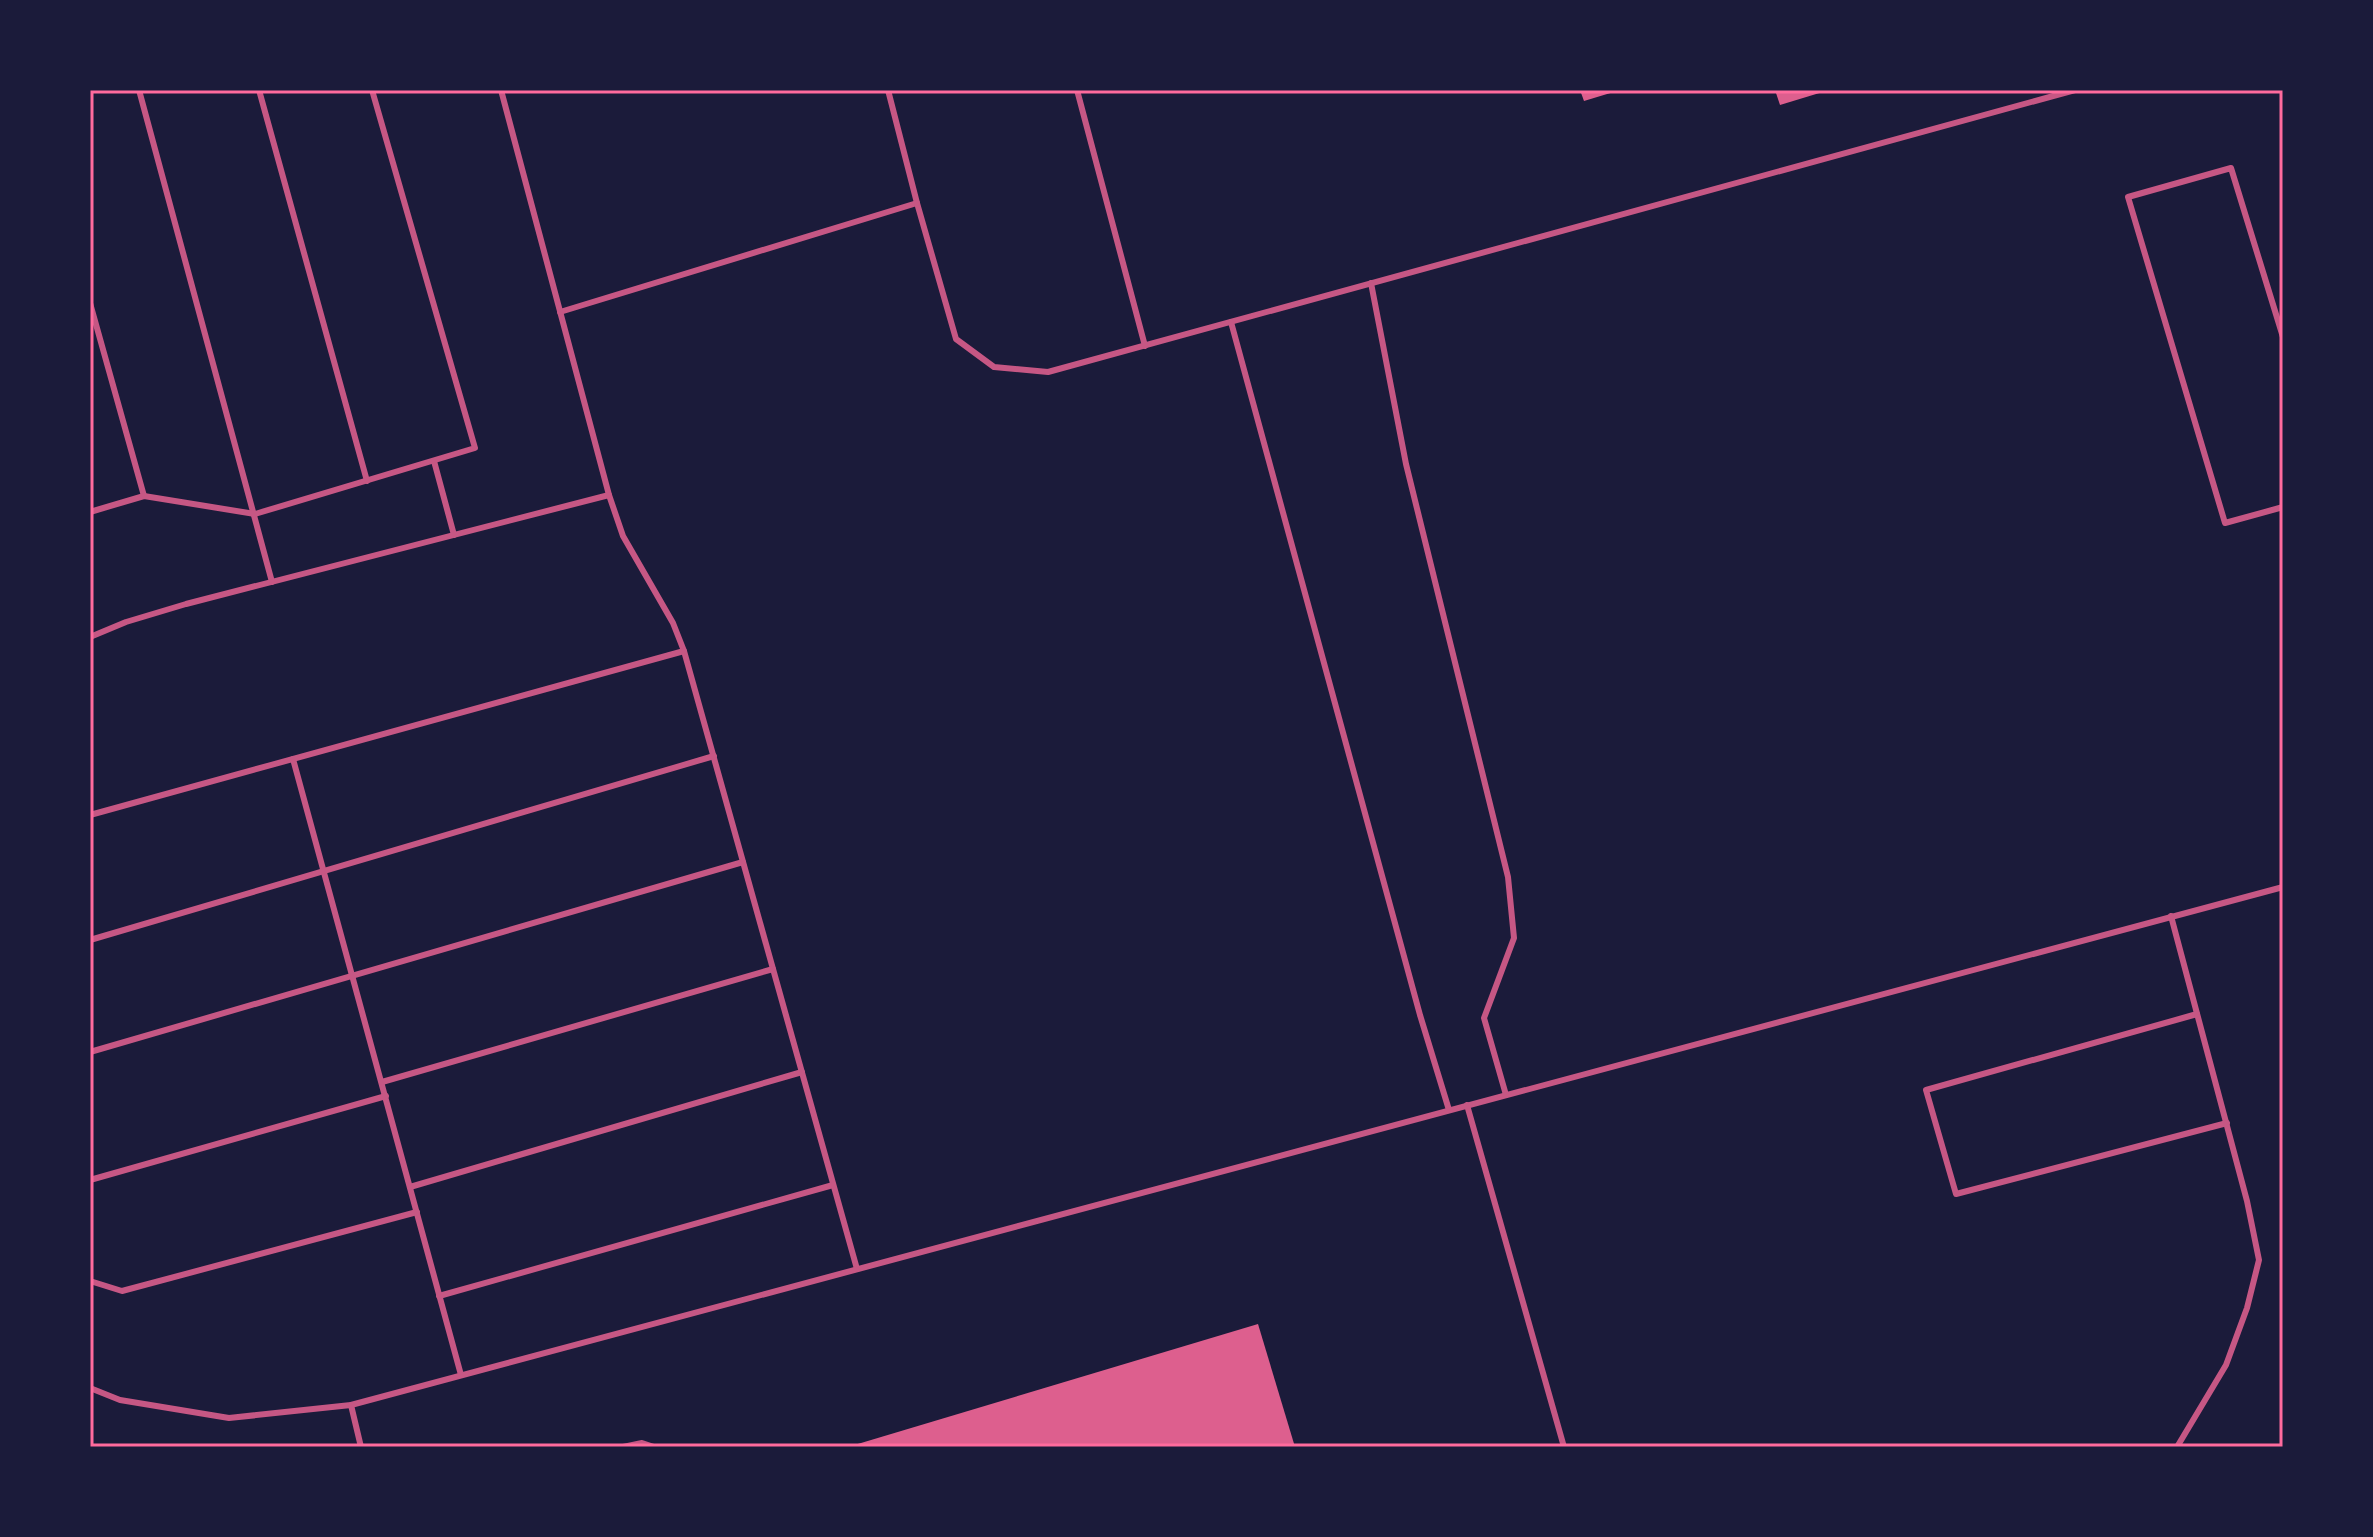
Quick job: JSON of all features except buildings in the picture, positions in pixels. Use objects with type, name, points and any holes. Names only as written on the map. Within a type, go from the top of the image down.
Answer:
[{"type":"lane","points":[[139,90],[272,582]]},
{"type":"lane","points":[[259,90],[367,481]]},
{"type":"lane","points":[[90,512],[144,496],[255,514],[475,448],[372,90]]},
{"type":"lane","points":[[501,90],[609,495],[623,536],[673,623],[684,651],[857,1269]]},
{"type":"lane","points":[[888,90],[956,339],[994,367],[1048,372],[2075,90]]},
{"type":"lane","points":[[1077,90],[1145,346]]},
{"type":"lane","points":[[2283,337],[2231,168],[2128,197],[2225,523],[2283,507]]},
{"type":"lane","points":[[560,312],[917,203]]},
{"type":"lane","points":[[1371,283],[1406,464],[1508,877],[1514,938],[1484,1018],[1506,1095]]},
{"type":"lane","points":[[90,303],[144,496]]},
{"type":"lane","points":[[1231,322],[1420,1015],[1449,1110]]},
{"type":"lane","points":[[434,461],[454,535]]},
{"type":"lane","points":[[90,637],[156,613],[609,495]]},
{"type":"lane","points":[[90,815],[684,651]]},
{"type":"lane","points":[[90,940],[714,756]]},
{"type":"lane","points":[[293,759],[461,1375]]},
{"type":"lane","points":[[90,1052],[743,862]]},
{"type":"lane","points":[[90,1388],[120,1400],[229,1418],[351,1405],[2283,887]]},
{"type":"lane","points":[[2171,916],[2247,1201],[2259,1260],[2247,1308],[2226,1365],[2177,1447]]},
{"type":"lane","points":[[382,1082],[773,969]]},
{"type":"lane","points":[[2197,1014],[1926,1090],[1956,1194],[2227,1123]]},
{"type":"lane","points":[[410,1187],[802,1072]]},
{"type":"lane","points":[[90,1180],[386,1096]]},
{"type":"lane","points":[[1467,1105],[1564,1447]]},
{"type":"lane","points":[[439,1296],[833,1185]]},
{"type":"lane","points":[[91,1285],[122,1291],[417,1212]]},
{"type":"lane","points":[[351,1405],[361,1447]]},
{"type":"lane","points":[[623,1447],[642,1443],[654,1447]]}]
